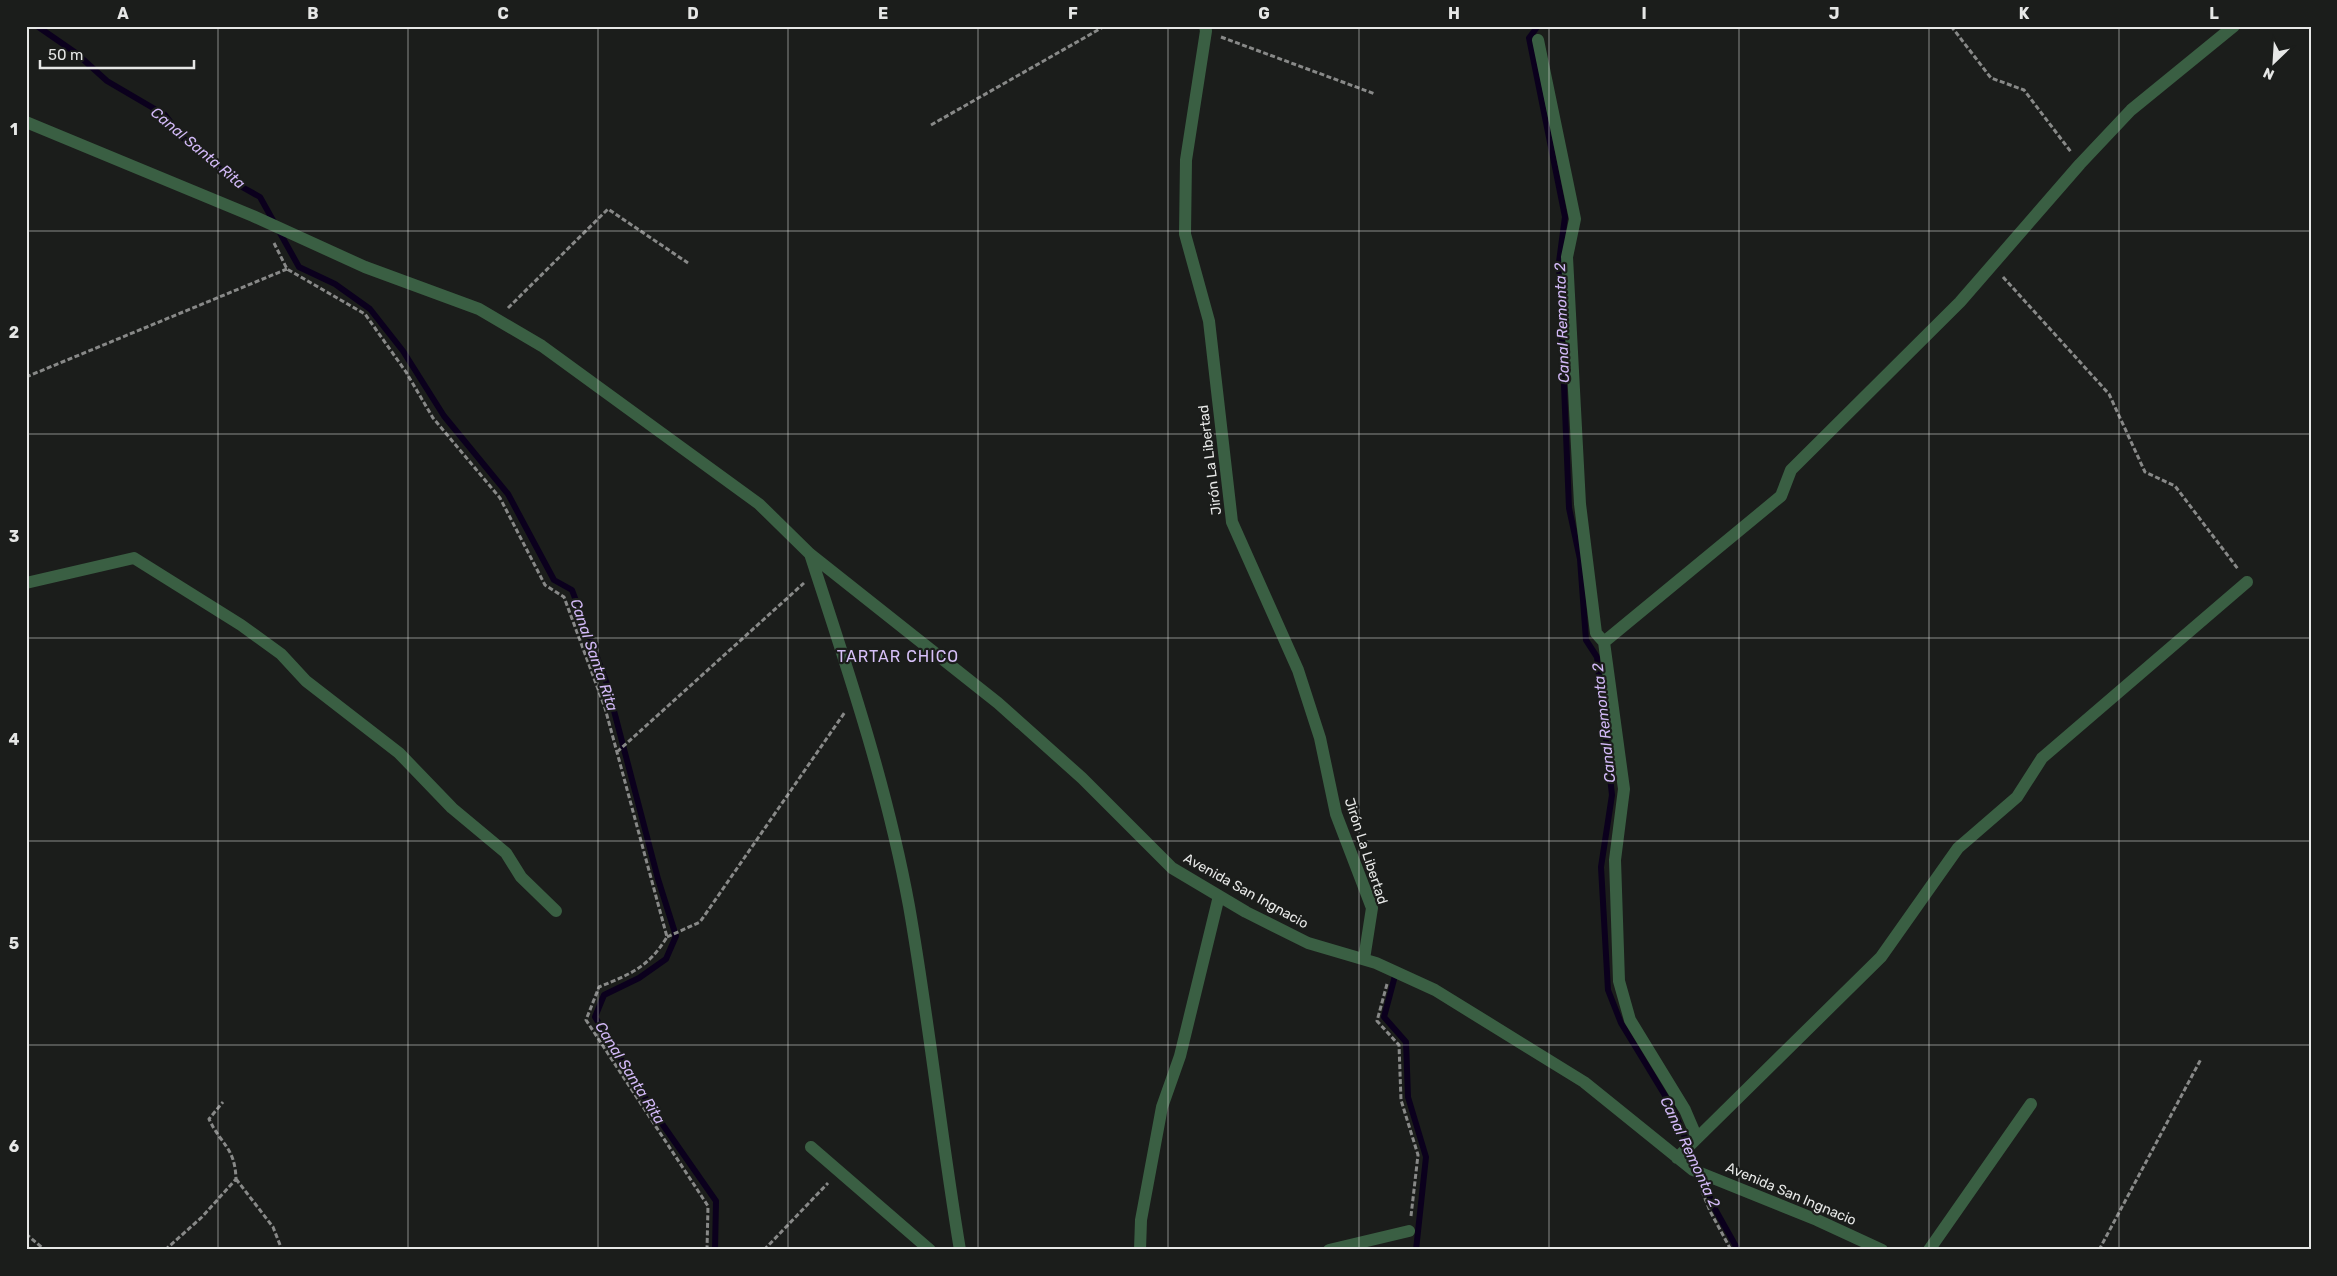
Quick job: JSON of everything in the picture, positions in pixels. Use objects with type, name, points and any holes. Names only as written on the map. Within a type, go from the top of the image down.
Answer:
[{"type":"street","points":[[1604,642],[1781,496],[1791,470],[1960,302],[2080,164],[2131,110],[2234,26]]},
{"type":"street","name":"Jirón La Libertad","points":[[1206,29],[1186,160],[1185,234],[1209,321],[1232,522],[1298,670],[1320,738],[1336,814],[1372,908],[1364,959]]},
{"type":"street","points":[[1538,40],[1575,219],[1567,258],[1580,504],[1596,633],[1604,642],[1624,789],[1615,860],[1619,981],[1630,1020],[1685,1110],[1697,1138]]},
{"type":"street","name":"Avenida San Ingnacio","points":[[26,122],[262,220],[366,267],[479,309],[550,351],[759,504],[810,554],[998,703],[1082,778],[1172,868],[1219,896],[1308,943],[1364,959],[1436,990],[1584,1082],[1693,1170],[1817,1220],[1882,1250]]},
{"type":"street","points":[[810,554],[856,695],[891,824],[909,906],[939,1098],[960,1250]]},
{"type":"street","points":[[26,583],[134,558],[241,625],[280,654],[306,682],[399,752],[452,808],[506,853],[521,878],[556,911]]},
{"type":"street","points":[[1677,1158],[1881,957],[1958,848],[2017,797],[2042,758],[2247,582]]},
{"type":"street","points":[[1140,1250],[1141,1220],[1162,1107],[1180,1056],[1219,896]]},
{"type":"street","points":[[1929,1250],[2031,1104]]},
{"type":"street","points":[[811,1148],[930,1250]]},
{"type":"street","points":[[1329,1250],[1409,1231]]},
{"type":"path","points":[[931,125],[1104,26]]},
{"type":"path","points":[[1952,26],[1991,78],[2024,90],[2080,164]]},
{"type":"path","points":[[1206,29],[1375,94]]},
{"type":"path","points":[[497,319],[608,209],[688,263]]},
{"type":"path","points":[[262,220],[287,269],[365,314],[406,372],[433,418],[500,498],[545,585],[564,596],[606,708],[666,937]]},
{"type":"path","points":[[1992,265],[2109,394],[2145,472],[2175,486],[2247,582]]},
{"type":"path","points":[[26,377],[287,269]]},
{"type":"path","points":[[617,752],[816,572]]},
{"type":"path","points":[[706,1250],[708,1206],[586,1020],[598,988],[630,974],[655,956],[666,937],[700,922],[856,695]]},
{"type":"path","points":[[1390,969],[1377,1021],[1399,1045],[1401,1100],[1418,1155],[1409,1231]]},
{"type":"path","points":[[2099,1250],[2201,1059]]},
{"type":"path","points":[[223,1102],[209,1120],[214,1131],[226,1143],[235,1161],[236,1179],[273,1227],[282,1250]]},
{"type":"path","points":[[1693,1170],[1710,1211],[1731,1250]]},
{"type":"path","points":[[764,1250],[839,1172]]},
{"type":"path","points":[[165,1250],[202,1217],[236,1179]]},
{"type":"path","points":[[26,1234],[45,1250]]},
{"type":"waterway","name":"Canal Santa Rita","points":[[37,26],[76,53],[107,81],[165,115],[184,139],[242,187],[260,197],[299,267],[335,284],[370,309],[403,351],[444,416],[508,494],[554,580],[572,590],[607,684],[658,879],[676,936],[666,959],[639,978],[604,995],[595,1017],[656,1115],[716,1201],[715,1250]]},
{"type":"waterway","name":"Canal Remonta 2","points":[[1538,26],[1529,38],[1565,217],[1559,262],[1569,508],[1580,559],[1586,640],[1597,657],[1612,795],[1601,867],[1608,990],[1621,1023],[1672,1107],[1715,1209],[1738,1250]]},
{"type":"waterway","points":[[1396,972],[1384,1017],[1406,1042],[1408,1097],[1426,1157],[1416,1250]]},
{"type":"district","name":"TARTAR CHICO","points":[[898,656]]}]
